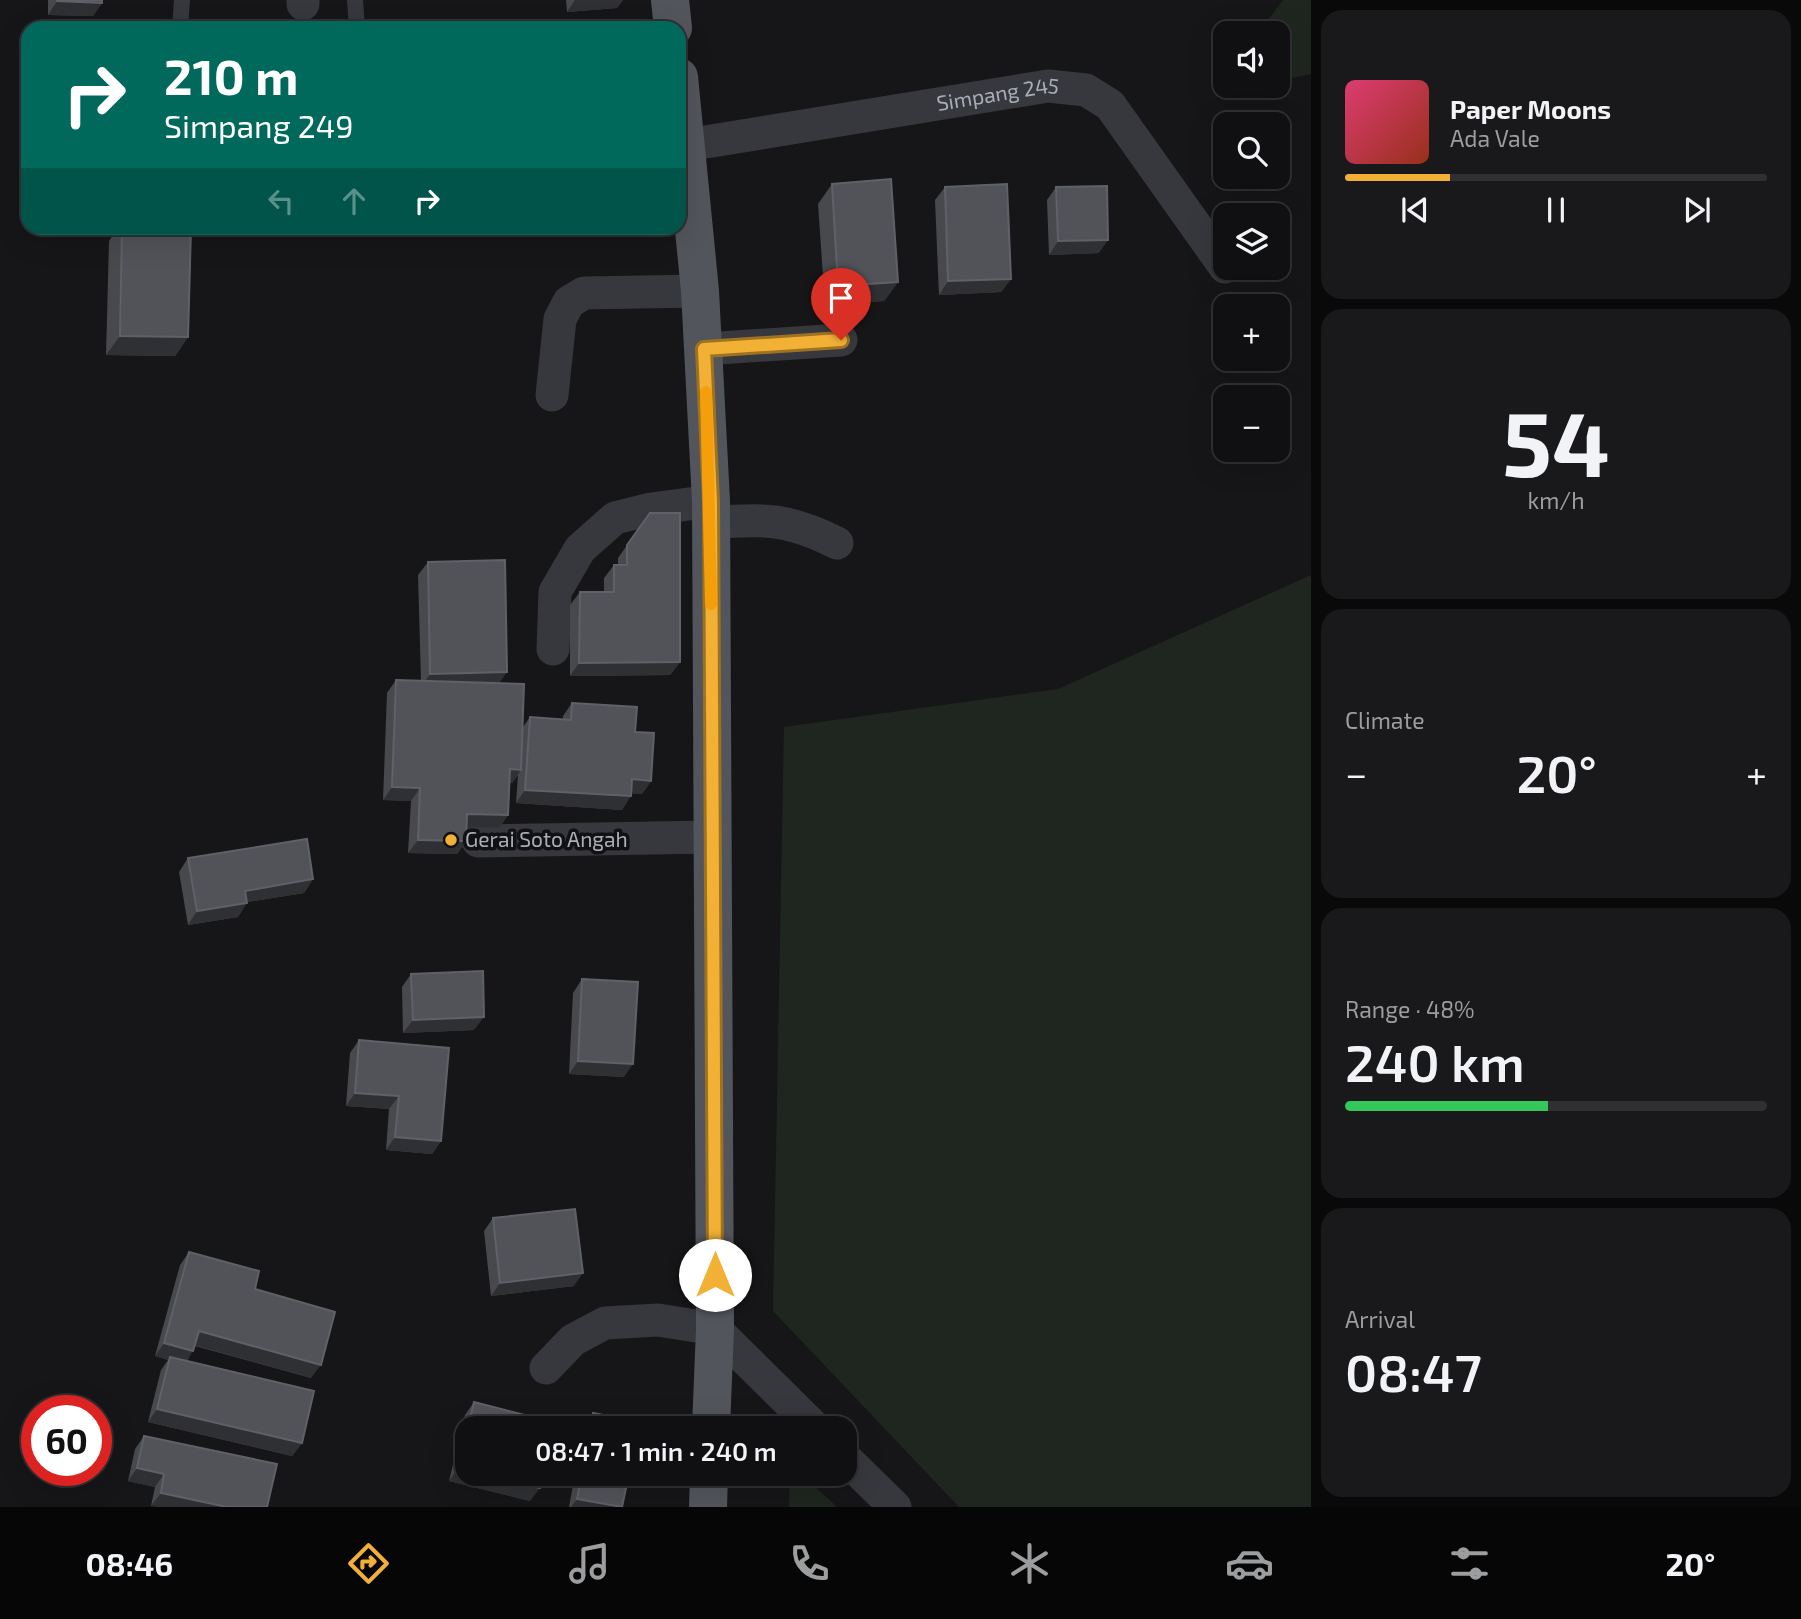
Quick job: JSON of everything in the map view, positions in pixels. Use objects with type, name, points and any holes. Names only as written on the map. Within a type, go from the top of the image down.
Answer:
[{"type":"main road","points":[[670,0],[672,21]]},
{"type":"main road","points":[[686,137],[704,349],[711,512],[715,1329],[711,1416]]},
{"type":"main road","points":[[708,1507],[709,1486]]},
{"type":"street","name":"Simpang 245","points":[[687,145],[1048,86],[1086,90],[1110,105],[1213,250]]},
{"type":"street","points":[[552,395],[560,319],[569,302],[584,293],[700,291]]},
{"type":"street","points":[[704,349],[841,340]]},
{"type":"street","points":[[553,649],[555,592],[580,549],[615,517],[651,509],[711,512],[803,526],[838,543]]},
{"type":"street","points":[[478,841],[711,837]]},
{"type":"street","points":[[546,1368],[573,1340],[606,1323],[659,1320],[715,1329],[803,1416]]},
{"type":"street","points":[[857,1470],[895,1507]]},
{"type":"lane","points":[[180,21],[182,0]]},
{"type":"lane","points":[[355,0],[357,21]]},
{"type":"shaded area","points":[[1283,0],[1311,0],[1311,74],[1290,78],[1290,21],[1267,21]]},
{"type":"shaded area","points":[[1311,575],[1311,1507],[959,1507],[773,1311],[784,727],[1058,689]]},
{"type":"shaded area","points":[[790,1486],[814,1486],[837,1507],[789,1507]]},
{"type":"building","points":[[102,0],[102,3],[57,1]]},
{"type":"building","points":[[891,179],[898,282],[838,286],[832,184]]},
{"type":"building","points":[[1007,184],[1011,279],[948,281],[945,187]]},
{"type":"building","points":[[1107,186],[1108,240],[1058,241],[1056,187]]},
{"type":"building","points":[[122,235],[191,235],[188,337],[120,336]]},
{"type":"building","points":[[650,513],[680,513],[680,662],[579,663],[580,592],[614,592],[614,565],[627,565],[627,545]]},
{"type":"building","points":[[505,560],[507,672],[430,674],[428,562]]},
{"type":"building","points":[[396,680],[524,684],[521,770],[510,769],[508,815],[467,814],[466,841],[418,840],[420,788],[392,787]]},
{"type":"building","points":[[572,703],[637,707],[635,732],[654,733],[651,781],[632,779],[631,796],[525,790],[530,717],[571,720]]},
{"type":"building","points":[[307,839],[313,879],[245,891],[247,903],[197,911],[188,858]]},
{"type":"building","points":[[483,971],[484,1017],[413,1020],[411,974]]},
{"type":"building","points":[[582,979],[638,982],[633,1064],[578,1061]]},
{"type":"building","points":[[359,1040],[449,1048],[441,1141],[395,1137],[399,1096],[355,1093]]},
{"type":"building","points":[[575,1209],[583,1273],[500,1283],[493,1218]]},
{"type":"building","points":[[189,1252],[259,1271],[255,1289],[335,1312],[321,1365],[199,1331],[193,1351],[164,1343]]},
{"type":"building","points":[[170,1357],[314,1391],[302,1443],[157,1409]]},
{"type":"building","points":[[474,1402],[529,1416],[471,1416]]},
{"type":"building","points":[[144,1436],[277,1464],[267,1507],[227,1507],[161,1493],[164,1474],[137,1468]]},
{"type":"building","points":[[580,1486],[626,1486],[622,1507],[577,1499]]},
{"type":"slow traffic","points":[[706,392],[711,501],[711,604]]},
{"type":"place","name":"Gerai Soto Angah","points":[[451,840]]},
{"type":"route","points":[[715,1275],[711,501],[704,349],[841,340]]}]
